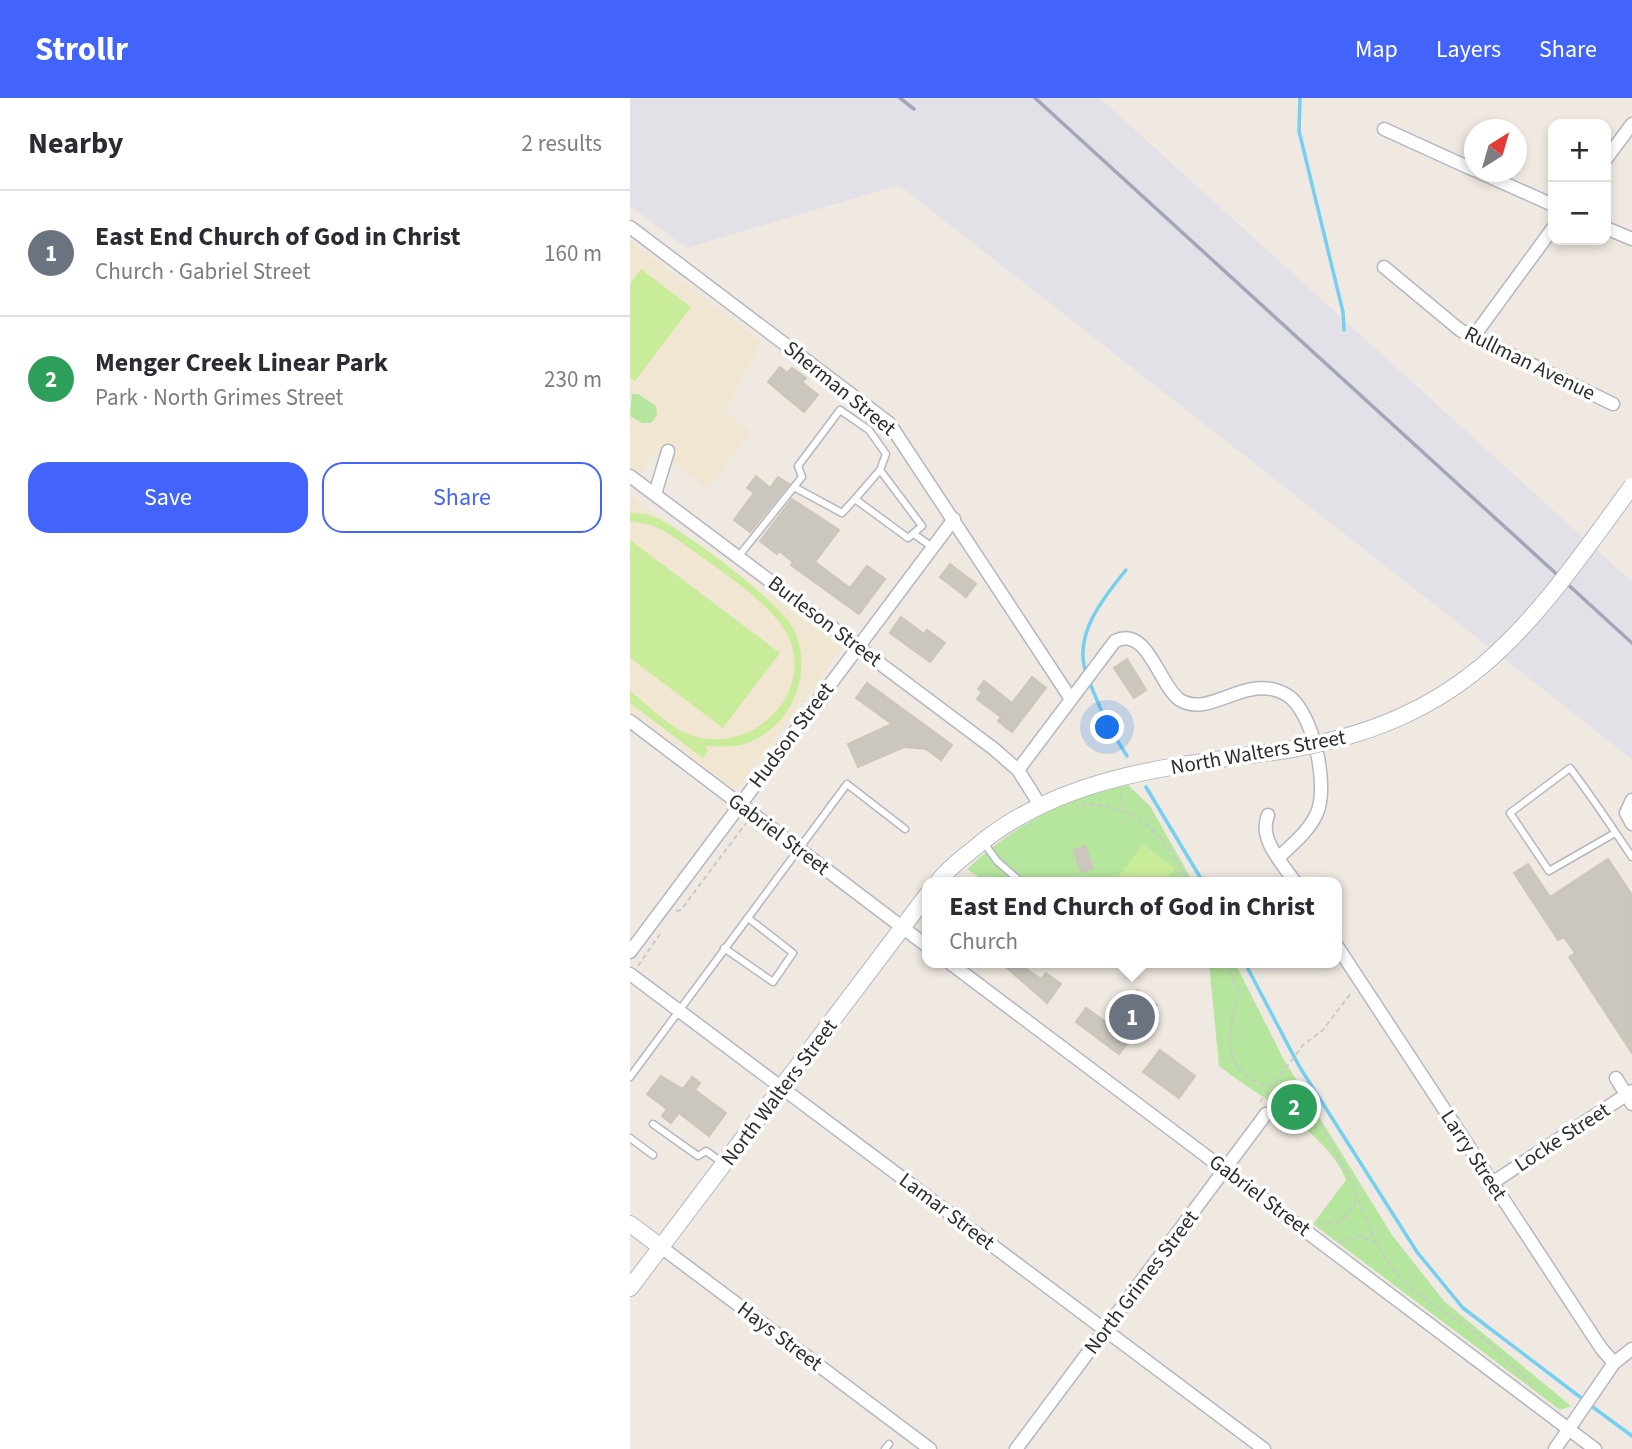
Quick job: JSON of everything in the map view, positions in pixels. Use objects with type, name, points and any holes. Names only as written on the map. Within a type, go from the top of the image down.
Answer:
[{"type":"main road","name":"North Walters Street","points":[[944,877],[982,842],[1040,805],[1076,789],[1129,775],[1326,744],[1385,725],[1466,681],[1513,640],[1547,602],[1632,486]]},
{"type":"main road","name":"North Walters Street","points":[[630,1288],[922,901]]},
{"type":"main road","name":"Hays Street","points":[[630,1224],[661,1247]]},
{"type":"street","points":[[1611,152],[1632,124]]},
{"type":"street","points":[[1384,129],[1464,165]]},
{"type":"street","points":[[1502,182],[1548,203]]},
{"type":"street","name":"Sherman Street","points":[[630,227],[889,423],[1071,699]]},
{"type":"street","points":[[1611,230],[1632,239]]},
{"type":"street","points":[[1474,336],[1548,235]]},
{"type":"street","name":"Rullman Avenue","points":[[1384,267],[1451,323],[1614,404]]},
{"type":"street","points":[[655,494],[668,451]]},
{"type":"street","name":"Burleson Street","points":[[630,476],[858,646],[1017,770],[1040,805]]},
{"type":"street","name":"Hudson Street","points":[[630,952],[954,519]]},
{"type":"street","points":[[1017,770],[1115,641],[1127,637],[1145,649],[1172,693],[1190,705],[1202,705],[1257,687],[1283,693],[1296,702],[1312,733],[1320,804],[1308,829],[1279,857]]},
{"type":"street","name":"Gabriel Street","points":[[630,721],[922,942]]},
{"type":"street","points":[[1632,800],[1626,813],[1632,824]]},
{"type":"street","points":[[1268,815],[1265,824],[1267,838],[1292,877]]},
{"type":"street","name":"Larry Street","points":[[1342,954],[1614,1363]]},
{"type":"street","name":"Gabriel Street","points":[[957,968],[1595,1449]]},
{"type":"street","name":"Lamar Street","points":[[631,975],[1264,1449]]},
{"type":"street","points":[[1616,1079],[1630,1097]]},
{"type":"street","name":"Locke Street","points":[[1492,1183],[1630,1097]]},
{"type":"street","name":"North Grimes Street","points":[[1016,1449],[1225,1168],[1263,1108]]},
{"type":"street","name":"Hays Street","points":[[661,1247],[930,1449]]},
{"type":"street","points":[[1555,1449],[1614,1363],[1632,1349]]},
{"type":"lane","points":[[738,557],[794,487],[802,477],[798,466],[840,410],[869,430],[887,454],[880,470],[842,513],[794,487]]},
{"type":"lane","points":[[855,499],[904,537],[914,534],[923,523],[880,470]]},
{"type":"lane","points":[[914,534],[933,548]]},
{"type":"lane","points":[[1615,833],[1549,871],[1510,813],[1570,768],[1632,857]]},
{"type":"lane","points":[[630,1077],[847,784],[905,829]]},
{"type":"lane","points":[[982,842],[997,862],[1015,877]]},
{"type":"lane","points":[[724,948],[773,982],[793,953],[748,918]]},
{"type":"lane","points":[[653,1124],[698,1156],[706,1151],[724,1164]]},
{"type":"lane","points":[[630,1138],[653,1156]]},
{"type":"path","points":[[1124,787],[1119,798],[1124,811]]},
{"type":"path","points":[[1076,805],[1102,804],[1124,811],[1161,836],[1186,877]]},
{"type":"path","points":[[671,912],[681,910],[753,814]]},
{"type":"path","points":[[631,975],[660,937],[659,928]]},
{"type":"path","points":[[1228,968],[1239,992],[1229,1028],[1230,1049],[1244,1073],[1253,1080],[1295,1094],[1315,1116],[1358,1199],[1374,1241],[1406,1284],[1489,1343],[1534,1387]]},
{"type":"path","points":[[1263,1108],[1273,1085],[1286,1067],[1303,1045],[1323,1030],[1354,989]]},
{"type":"path","points":[[1315,1223],[1338,1224],[1348,1217],[1358,1199]]},
{"type":"path","points":[[1340,1242],[1358,1236],[1374,1241]]},
{"type":"shaded area","points":[[630,98],[1100,98],[1632,582],[1632,759],[899,185],[687,248],[630,206]]},
{"type":"shaded area","points":[[630,241],[761,342],[725,412],[751,432],[707,489],[657,450],[630,487]]},
{"type":"shaded area","points":[[630,495],[843,648],[736,790],[630,710]]},
{"type":"green space","points":[[641,269],[691,307],[635,381],[630,377],[630,284]]},
{"type":"green space","points":[[632,394],[638,394],[656,406],[657,415],[651,423],[642,423],[630,416]]},
{"type":"green space","points":[[630,513],[656,518],[709,551],[769,601],[793,628],[799,644],[800,677],[789,708],[767,733],[741,745],[705,746],[708,751],[703,758],[630,703],[630,691],[667,721],[690,735],[713,739],[735,737],[756,728],[773,714],[786,697],[793,676],[794,655],[786,632],[777,619],[749,592],[668,533],[651,525],[630,521]]},
{"type":"green space","points":[[630,540],[780,653],[723,728],[630,658]]},
{"type":"green space","points":[[1128,785],[1150,806],[1190,877],[979,877],[967,869],[1002,840],[1041,815],[1084,796]]},
{"type":"green space","points":[[1143,844],[1175,868],[1169,877],[1118,877]]},
{"type":"green space","points":[[1209,968],[1238,968],[1284,1060],[1392,1235],[1444,1301],[1571,1406],[1560,1410],[1313,1224],[1346,1180],[1337,1163],[1308,1131],[1219,1066]]},
{"type":"building","points":[[780,367],[787,373],[792,368],[806,378],[802,382],[818,395],[804,412],[768,382]]},
{"type":"building","points":[[756,476],[770,488],[778,477],[789,484],[750,532],[734,520],[754,493],[747,488]]},
{"type":"building","points":[[792,499],[839,530],[815,562],[850,588],[867,566],[885,579],[859,614],[791,565],[793,562],[779,551],[777,554],[760,541]]},
{"type":"building","points":[[950,564],[976,584],[966,597],[940,577]]},
{"type":"building","points":[[901,617],[924,634],[927,630],[945,643],[930,662],[890,633]]},
{"type":"building","points":[[1127,659],[1146,690],[1134,698],[1114,668]]},
{"type":"building","points":[[1032,677],[1046,688],[1012,732],[998,721],[1001,717],[977,699],[982,692],[978,689],[984,681],[1012,703]]},
{"type":"building","points":[[867,683],[952,745],[941,760],[926,749],[904,747],[858,767],[848,744],[892,724],[856,698]]},
{"type":"building","points":[[1085,846],[1093,868],[1081,872],[1074,850]]},
{"type":"building","points":[[1608,859],[1632,895],[1632,1053],[1569,957],[1575,953],[1564,937],[1558,940],[1514,873],[1528,864],[1550,897]]},
{"type":"building","points":[[1007,968],[1025,968],[1041,979],[1046,973],[1061,984],[1047,1003]]},
{"type":"building","points":[[1137,990],[1157,1005],[1119,1054],[1076,1022],[1086,1008],[1110,1025]]},
{"type":"building","points":[[1160,1050],[1195,1076],[1179,1098],[1143,1072]]},
{"type":"building","points":[[661,1076],[683,1089],[692,1077],[700,1083],[695,1090],[726,1113],[709,1136],[679,1113],[671,1123],[662,1116],[667,1109],[647,1094]]},
{"type":"waterway","points":[[1300,98],[1299,131],[1343,312],[1344,330]]},
{"type":"waterway","points":[[1086,673],[1084,645],[1092,618],[1126,570]]},
{"type":"waterway","points":[[1089,681],[1106,722],[1127,756]]},
{"type":"waterway","points":[[1146,787],[1200,877]]},
{"type":"waterway","points":[[1248,968],[1299,1066],[1417,1252],[1463,1308],[1584,1400]]},
{"type":"waterway","points":[[1590,1405],[1632,1436]]},
{"type":"railway","points":[[900,98],[914,109]]},
{"type":"railway","points":[[1035,98],[1632,643]]},
{"type":"place","name":"East End Church of God in Christ","points":[[1132,1017]]},
{"type":"place","name":"Menger Creek Linear Park","points":[[1294,1107]]}]
